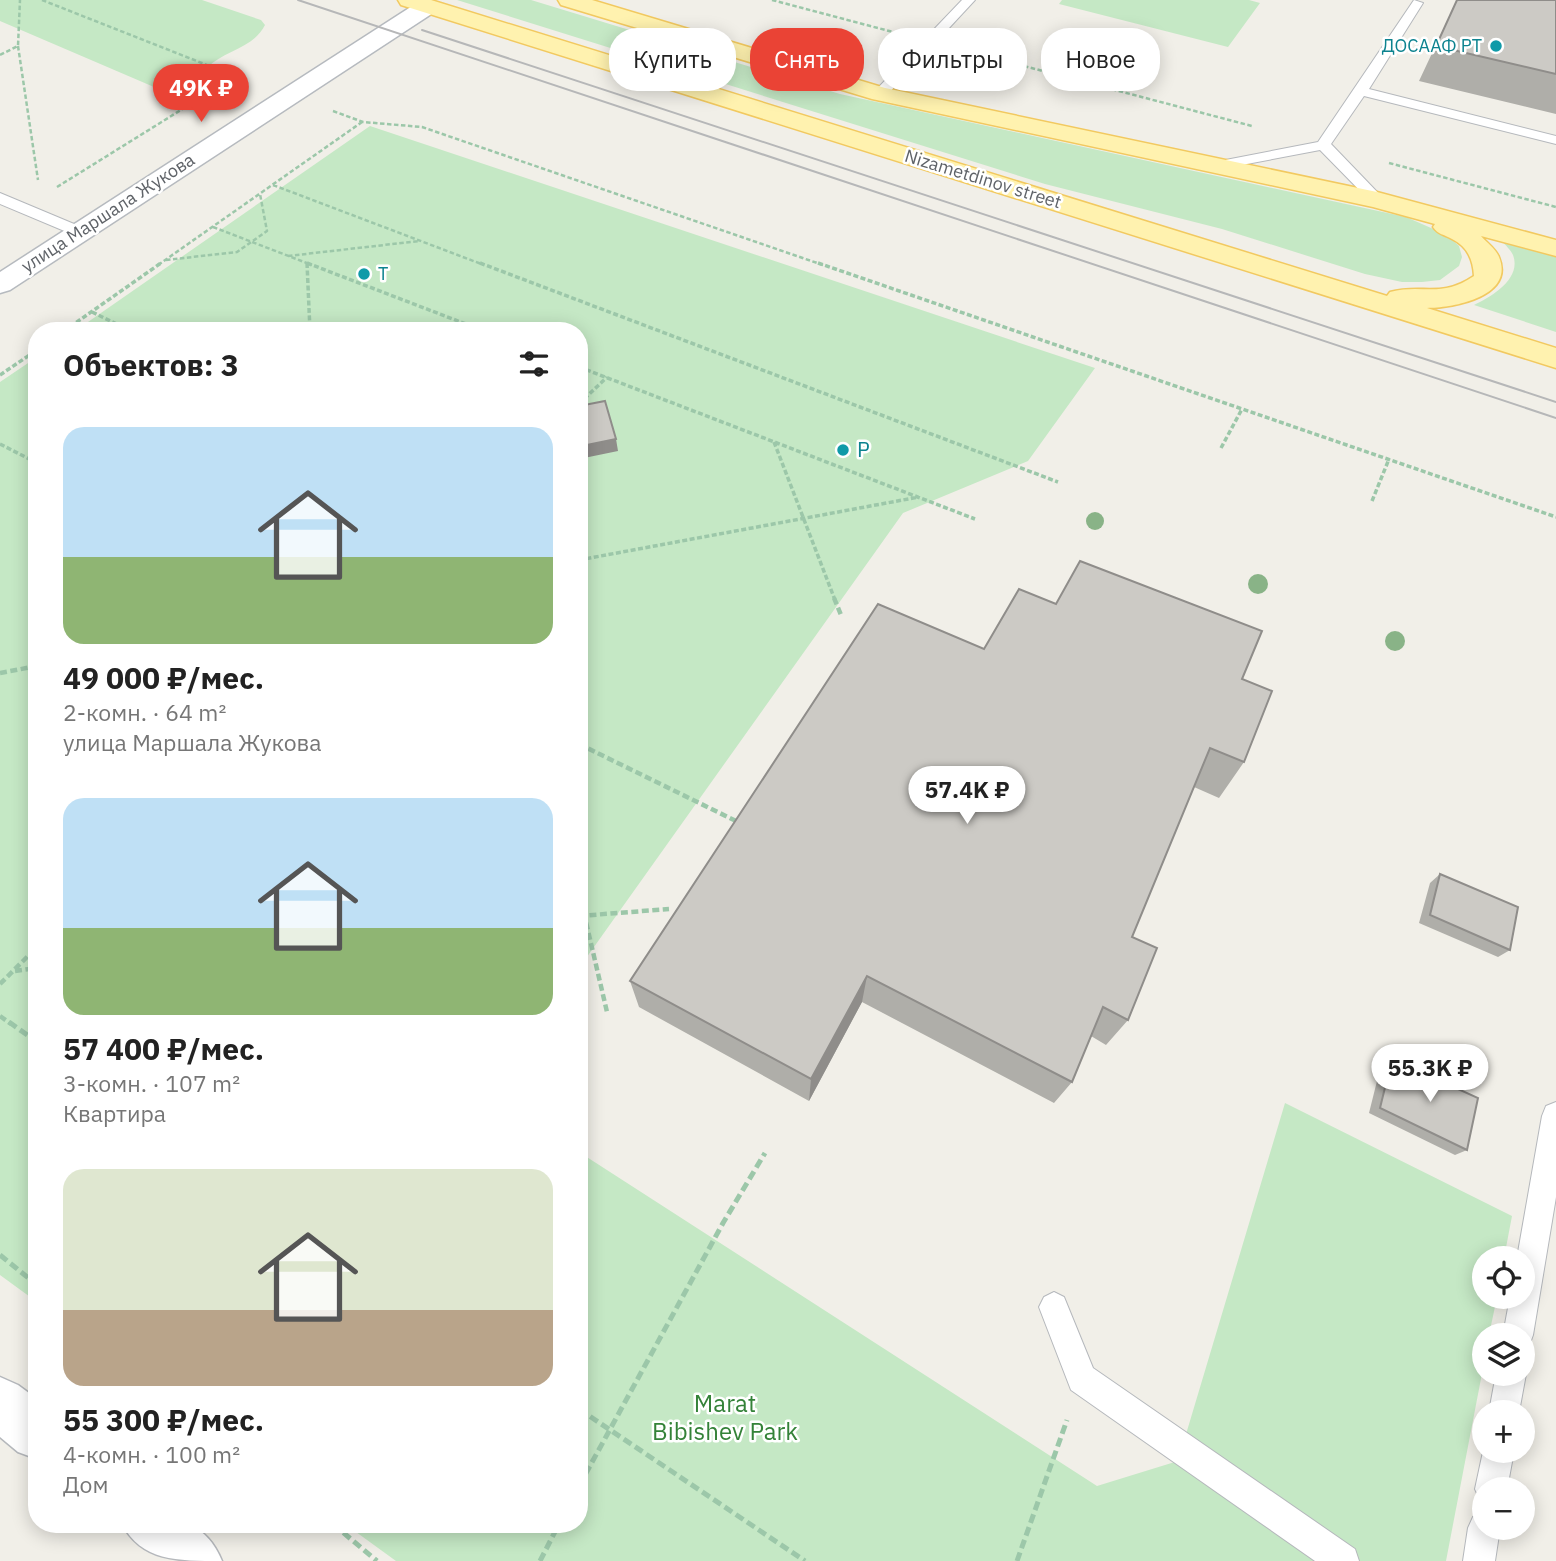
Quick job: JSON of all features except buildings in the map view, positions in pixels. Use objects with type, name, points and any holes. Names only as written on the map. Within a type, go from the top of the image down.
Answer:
[{"type":"main road","points":[[569,0],[880,94],[1377,200],[1556,248]]},
{"type":"main road","name":"Nizametdinov street","points":[[419,3],[1556,358]]},
{"type":"main road","points":[[1349,294],[1429,301],[1467,295],[1488,279],[1486,257],[1464,234],[1377,200]]},
{"type":"street","name":"улица Маршала Жукова","points":[[0,284],[288,94],[419,3]]},
{"type":"street","points":[[0,1403],[28,1426]]},
{"type":"street","points":[[160,1533],[194,1561]]},
{"type":"lane","points":[[942,28],[969,0]]},
{"type":"lane","points":[[1215,166],[1323,145],[1417,3]]},
{"type":"lane","points":[[880,94],[883,91]]},
{"type":"lane","points":[[1361,91],[1556,141]]},
{"type":"lane","points":[[1323,145],[1377,200]]},
{"type":"lane","points":[[0,198],[80,232]]},
{"type":"lane","points":[[1520,1323],[1556,1116]]},
{"type":"lane","points":[[1055,1307],[1082,1379],[1343,1561]]},
{"type":"lane","points":[[1479,1561],[1482,1540]]},
{"type":"path","points":[[20,0],[18,46],[40,197]]},
{"type":"path","points":[[42,0],[234,77],[363,122],[422,127],[1556,517]]},
{"type":"path","points":[[772,0],[879,28]]},
{"type":"path","points":[[0,55],[18,46]]},
{"type":"path","points":[[1027,67],[1556,207]]},
{"type":"path","points":[[23,208],[234,77]]},
{"type":"path","points":[[77,322],[363,122]]},
{"type":"path","points":[[273,185],[1058,482]]},
{"type":"path","points":[[165,260],[237,252],[252,242],[267,231],[260,194]]},
{"type":"path","points":[[212,227],[461,322]]},
{"type":"path","points":[[288,256],[419,240]]},
{"type":"path","points":[[307,263],[310,322]]},
{"type":"path","points":[[91,312],[112,322]]},
{"type":"path","points":[[0,376],[28,356]]},
{"type":"path","points":[[588,370],[975,519]]},
{"type":"path","points":[[588,395],[607,377]]},
{"type":"path","points":[[1221,448],[1242,408]]},
{"type":"path","points":[[774,441],[841,615]]},
{"type":"path","points":[[0,444],[28,458]]},
{"type":"path","points":[[1372,501],[1389,459]]},
{"type":"path","points":[[588,558],[919,496]]},
{"type":"path","points":[[0,673],[28,668]]},
{"type":"path","points":[[588,748],[744,825]]},
{"type":"path","points":[[588,915],[669,908]]},
{"type":"path","points":[[588,939],[607,1012]]},
{"type":"path","points":[[0,985],[28,956]]},
{"type":"path","points":[[14,971],[28,969]]},
{"type":"path","points":[[0,1016],[28,1036]]},
{"type":"path","points":[[588,1469],[765,1153]]},
{"type":"path","points":[[0,1255],[28,1277]]},
{"type":"path","points":[[1017,1561],[1082,1379]]},
{"type":"path","points":[[588,1415],[805,1561]]},
{"type":"path","points":[[344,1533],[377,1561]]},
{"type":"path","points":[[540,1561],[554,1533]]},
{"type":"green space","points":[[0,0],[202,0],[261,20],[265,25],[253,39],[214,62],[191,86],[171,90],[154,87],[0,21]]},
{"type":"green space","points":[[457,0],[531,0],[623,28],[609,28],[609,48]]},
{"type":"green space","points":[[1062,0],[1249,0],[1260,3],[1228,47],[1059,4]]},
{"type":"green space","points":[[736,62],[750,67],[750,91],[830,91],[1406,217],[1447,235],[1459,246],[1462,257],[1459,266],[1440,280],[1402,282],[1365,274],[1222,229],[1045,184],[736,87]]},
{"type":"green space","points":[[370,126],[1095,368],[1028,461],[903,513],[588,955],[588,322],[88,322]]},
{"type":"green space","points":[[1502,241],[1556,255],[1556,332],[1474,305],[1503,286],[1513,272],[1513,255]]},
{"type":"green space","points":[[28,363],[28,1295],[0,1275],[0,382]]},
{"type":"green space","name":"Marat Bibishev Park","points":[[1285,1103],[1512,1216],[1506,1246],[1472,1246],[1472,1309],[1494,1309],[1492,1323],[1472,1323],[1472,1386],[1480,1386],[1477,1400],[1472,1400],[1472,1426],[1446,1561],[396,1561],[357,1533],[588,1533],[588,1158],[1097,1486],[1178,1461]]},
{"type":"tram line","points":[[298,0],[1556,418]]},
{"type":"tram line","points":[[422,30],[1556,402]]},
{"type":"place","name":"ДОСААФ РТ","points":[[1496,46]]},
{"type":"place","name":"Т","points":[[364,274]]},
{"type":"place","name":"Р","points":[[843,450]]}]
